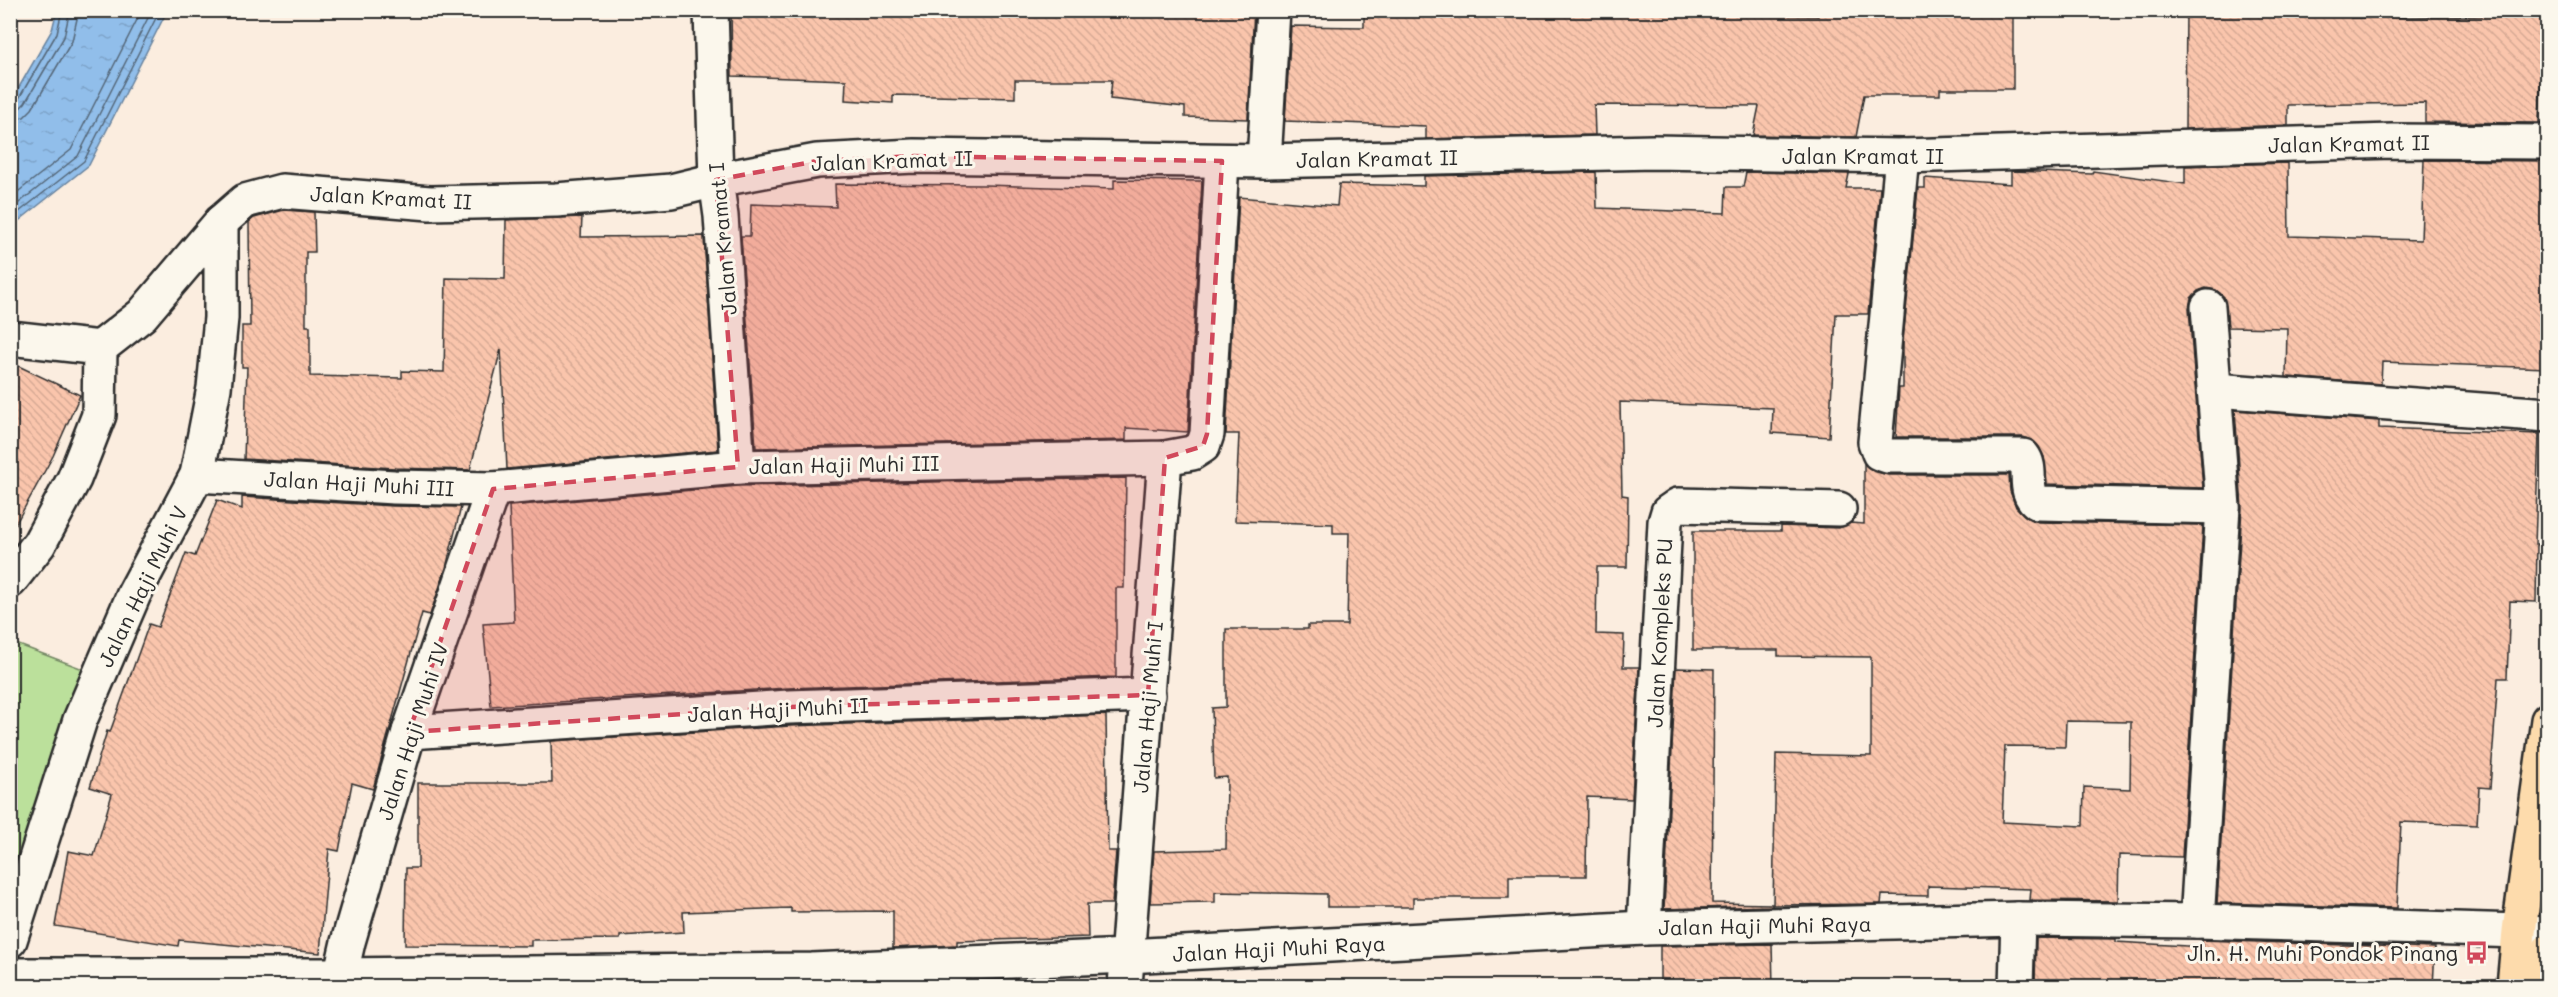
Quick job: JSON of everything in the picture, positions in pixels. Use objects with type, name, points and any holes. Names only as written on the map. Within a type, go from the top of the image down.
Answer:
[{"type":"main road","points":[[2514,987],[2533,933],[2547,720]]},
{"type":"main road","points":[[2544,987],[2547,951]]},
{"type":"street","name":"Jalan Kramat I","points":[[711,10],[716,180],[721,216],[738,467]]},
{"type":"street","points":[[1264,161],[1273,10]]},
{"type":"street","name":"Jalan Kramat II","points":[[100,348],[142,315],[221,222],[245,201],[282,191],[430,203],[556,200],[671,191],[816,161],[914,156],[1264,161],[1653,152],[1902,156],[2381,141],[2547,142]]},
{"type":"street","points":[[1902,156],[1875,442],[1879,453],[1888,456],[2023,456],[2027,461],[2028,491],[2031,498],[2037,502],[2223,507]]},
{"type":"street","name":"Jalan Haji Muhi III","points":[[197,474],[394,487],[493,489],[738,467],[1165,458],[1191,453],[1203,447],[1207,434],[1222,161]]},
{"type":"street","name":"Jalan Haji Muhi V","points":[[10,940],[80,720],[134,594],[197,474],[214,388],[221,318],[221,222]]},
{"type":"street","points":[[2197,921],[2223,507],[2208,307]]},
{"type":"street","points":[[10,338],[100,348],[99,415],[74,479],[39,544],[10,581]]},
{"type":"street","points":[[2215,390],[2547,415]]},
{"type":"street","name":"Jalan Haji Muhi I","points":[[1126,971],[1165,458]]},
{"type":"street","name":"Jalan Haji Muhi IV","points":[[339,981],[409,732],[493,489]]},
{"type":"street","name":"Jalan Kompleks PU","points":[[1644,928],[1665,522],[1668,512],[1678,505],[1839,509]]},
{"type":"street","name":"Jalan Haji Muhi II","points":[[409,732],[789,707],[1148,695]]},
{"type":"street","points":[[2016,987],[2018,919]]},
{"type":"street","name":"Jalan Haji Muhi Raya","points":[[24,979],[339,981],[812,978],[1126,971],[1644,928],[2018,919],[2197,921],[2533,933]]},
{"type":"highlighted area","points":[[914,156],[1222,161],[1207,434],[1203,446],[1165,458],[1148,695],[789,707],[409,732],[493,489],[738,467],[716,180],[817,161]]},
{"type":"green space","points":[[11,642],[83,669],[11,884]]},
{"type":"water","points":[[57,10],[167,11],[89,165],[11,227],[11,101],[52,30]]},
{"type":"building","points":[[731,10],[1254,10],[1248,119],[1185,117],[1185,107],[1110,99],[1112,80],[1015,80],[1015,98],[893,95],[893,103],[845,100],[846,80],[732,76]]},
{"type":"building","points":[[1364,10],[1746,10],[1746,15],[1818,16],[1818,10],[2013,10],[2013,89],[1940,89],[1940,95],[1864,95],[1856,137],[1753,135],[1759,106],[1594,105],[1595,135],[1426,139],[1426,126],[1285,121],[1291,26],[1364,27]]},
{"type":"building","points":[[2186,10],[2352,10],[2351,18],[2482,16],[2482,10],[2547,10],[2547,75],[2541,75],[2539,123],[2425,122],[2425,103],[2288,105],[2288,125],[2185,129]]},
{"type":"building","points":[[2424,160],[2547,161],[2547,368],[2382,362],[2381,384],[2286,377],[2287,328],[2228,327],[2224,297],[2216,290],[2206,288],[2198,291],[2191,298],[2189,308],[2203,488],[2047,484],[2044,457],[2039,447],[2032,440],[2023,437],[1896,437],[1899,388],[1903,388],[1903,341],[1918,188],[1925,188],[1925,178],[2011,184],[2011,171],[2092,174],[2093,171],[2185,184],[2185,166],[2288,163],[2289,236],[2421,240]]},
{"type":"building","points":[[1596,172],[1597,208],[1725,213],[1726,187],[1743,187],[1746,172],[1849,174],[1846,188],[1880,188],[1868,314],[1836,314],[1829,437],[1772,433],[1773,408],[1620,402],[1622,495],[1628,496],[1627,567],[1597,567],[1596,634],[1624,635],[1623,667],[1639,667],[1632,799],[1587,797],[1586,876],[1509,876],[1509,898],[1413,898],[1413,907],[1327,907],[1327,894],[1215,892],[1215,902],[1150,903],[1154,851],[1226,849],[1227,777],[1214,778],[1212,708],[1226,707],[1226,629],[1308,629],[1308,625],[1347,625],[1349,533],[1333,533],[1333,524],[1235,521],[1239,434],[1226,434],[1239,197],[1337,206],[1339,184],[1424,186],[1424,176]]},
{"type":"building","points":[[1114,180],[1202,181],[1188,432],[1126,428],[1126,440],[756,448],[741,236],[750,236],[751,204],[836,207],[835,184],[1114,189]]},
{"type":"building","points":[[284,210],[314,212],[315,252],[306,252],[306,326],[310,326],[310,376],[402,378],[402,371],[444,372],[446,278],[505,279],[506,220],[582,217],[581,237],[704,236],[718,450],[507,469],[501,349],[470,470],[244,459],[247,367],[242,367],[242,326],[250,326],[249,222],[254,218]]},
{"type":"building","points":[[10,362],[80,395],[53,456],[10,534]]},
{"type":"building","points":[[2235,410],[2379,421],[2379,428],[2539,434],[2535,544],[2537,544],[2536,602],[2510,601],[2507,678],[2498,678],[2490,788],[2479,787],[2477,825],[2401,822],[2397,908],[2217,903],[2242,508]]},
{"type":"building","points":[[1864,463],[1873,471],[1888,475],[2009,475],[2010,491],[2016,507],[2025,516],[2038,522],[2203,525],[2182,857],[2119,855],[2118,901],[2030,900],[2031,889],[1928,886],[1928,896],[1882,895],[1881,904],[1773,905],[1776,754],[1871,756],[1871,657],[1778,656],[1778,650],[1693,650],[1693,531],[1781,531],[1781,526],[1839,528],[1850,523],[1864,524]],"holes":[[[2066,721],[2131,722],[2130,789],[2084,787],[2083,826],[2002,822],[2005,746],[2065,747]]]},
{"type":"building","points":[[1126,478],[1124,588],[1116,588],[1116,677],[788,688],[491,706],[483,624],[514,622],[509,506],[739,486]]},
{"type":"building","points":[[242,497],[393,506],[461,507],[446,568],[430,615],[422,613],[373,789],[352,783],[339,851],[329,849],[320,953],[179,940],[178,946],[55,926],[68,851],[94,856],[112,794],[90,787],[107,731],[110,732],[149,624],[158,627],[186,553],[195,556],[217,500],[242,509]]},
{"type":"building","points":[[1676,668],[1714,669],[1712,903],[1772,904],[1772,906],[1664,909]]},
{"type":"building","points":[[1106,715],[1108,851],[1116,851],[1112,904],[1087,904],[1088,937],[957,941],[957,945],[893,948],[893,911],[791,912],[791,908],[683,912],[684,932],[620,936],[620,939],[531,940],[531,946],[405,945],[406,868],[418,868],[418,783],[552,783],[551,741],[790,726]]},
{"type":"building","points":[[2036,938],[2116,939],[2116,942],[2202,947],[2202,940],[2435,948],[2433,987],[2035,987]]},
{"type":"building","points":[[1772,944],[1773,987],[1660,987],[1660,946]]},
{"type":"place","name":"Jln. H. Muhi Pondok Pinang","points":[[2476,952]]}]
